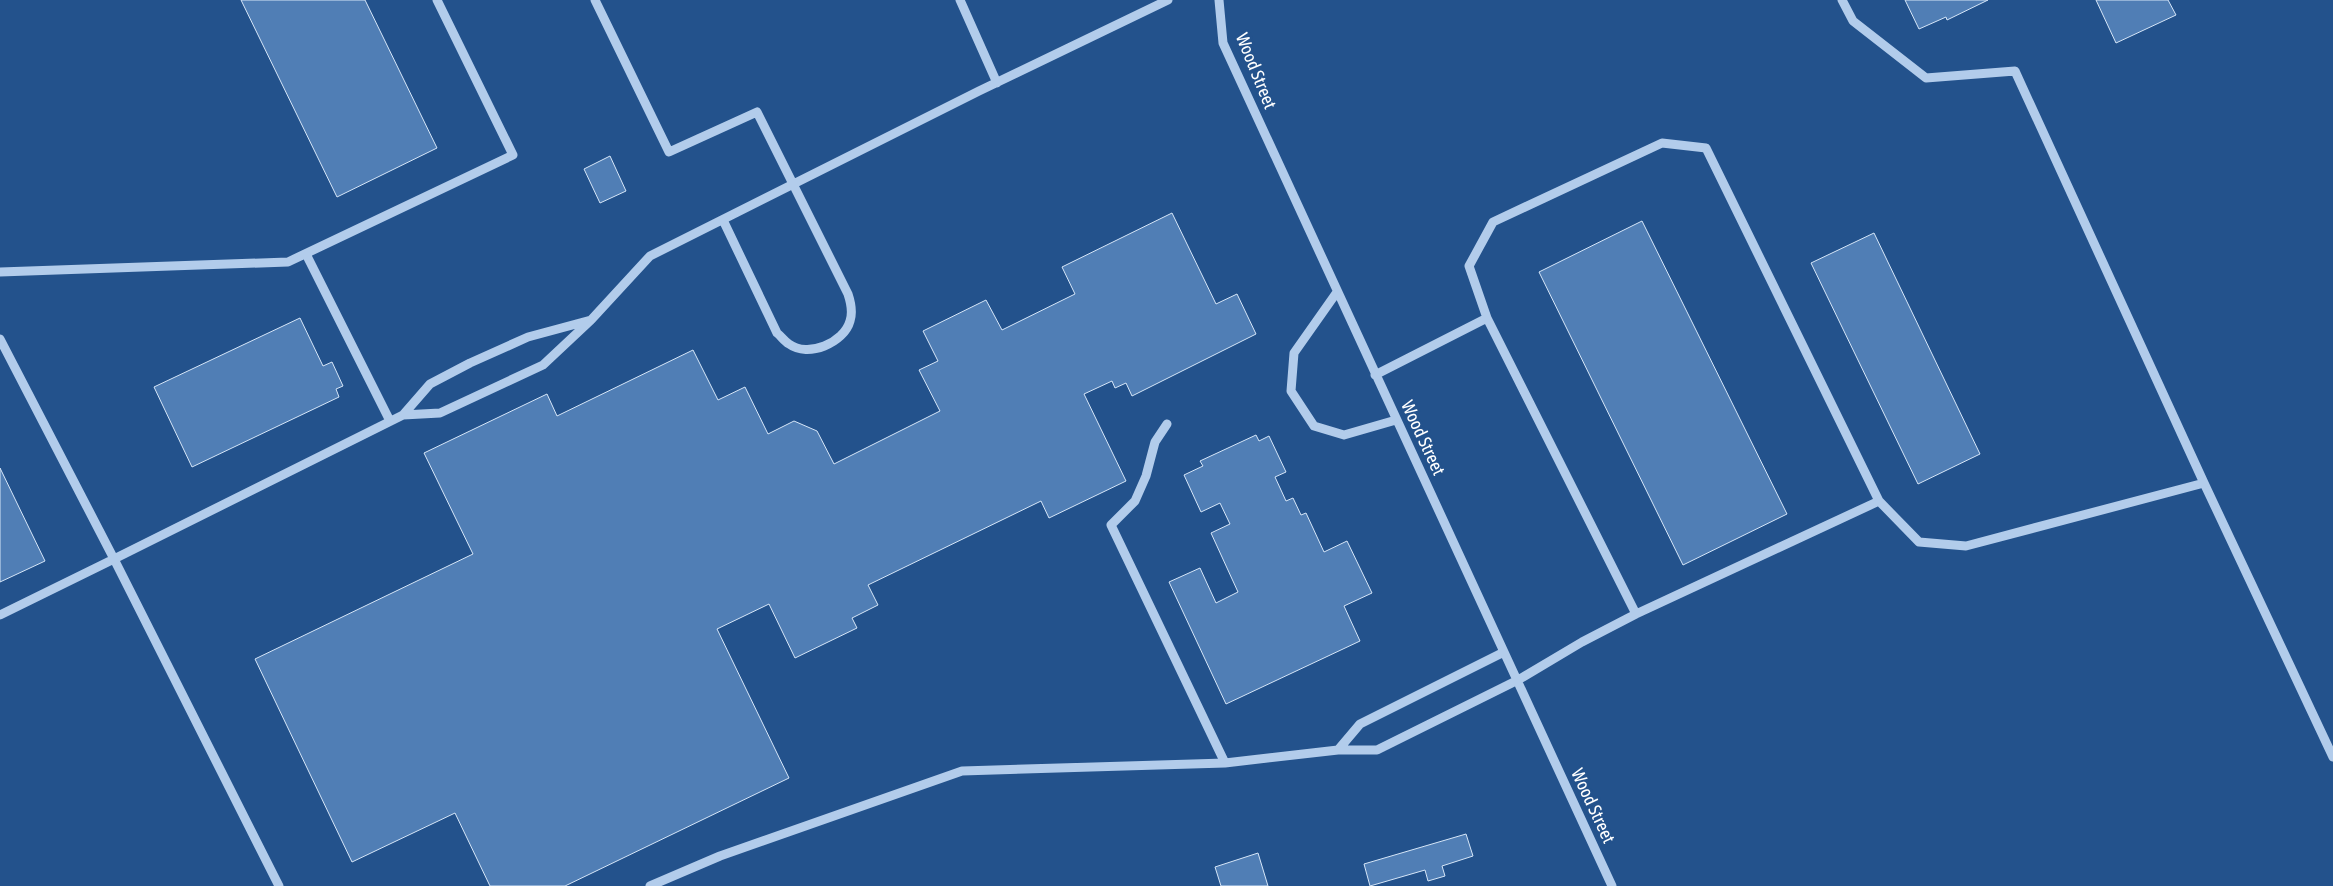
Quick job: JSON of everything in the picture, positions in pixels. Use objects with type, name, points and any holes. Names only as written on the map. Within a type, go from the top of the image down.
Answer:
[{"type":"street","points":[[0,272],[288,262],[513,155],[437,0]]},
{"type":"street","points":[[595,0],[669,152],[757,112],[848,294],[852,307],[850,322],[838,339],[822,348],[807,349],[790,345],[778,333],[724,220]]},
{"type":"street","points":[[960,0],[998,83]]},
{"type":"street","points":[[0,615],[403,415],[440,413],[543,365],[591,320],[650,256],[1168,0]]},
{"type":"street","name":"Wood Street","points":[[1219,0],[1224,44],[1612,886]]},
{"type":"street","points":[[1842,0],[1853,21],[1926,78],[2016,71],[2204,483],[2333,756]]},
{"type":"street","points":[[1636,614],[1487,318],[1469,266],[1492,222],[1662,143],[1706,148],[1879,501],[1919,542],[1966,546],[2204,483]]},
{"type":"street","points":[[306,254],[390,421]]},
{"type":"street","points":[[1337,292],[1294,354],[1291,391],[1314,426],[1329,431],[1344,435],[1396,420]]},
{"type":"street","points":[[1375,375],[1487,318]]},
{"type":"street","points":[[403,415],[430,384],[470,363],[528,336],[591,320]]},
{"type":"street","points":[[0,339],[114,559],[279,886]]},
{"type":"street","points":[[1167,424],[1155,442],[1146,476],[1135,501],[1111,525],[1225,763]]},
{"type":"street","points":[[650,886],[720,856],[962,771],[1225,763],[1338,750],[1376,750],[1518,680],[1582,642],[1636,614],[1879,501]]},
{"type":"street","points":[[1338,750],[1360,724],[1504,652]]},
{"type":"building","points":[[241,0],[365,0],[437,148],[337,197]]},
{"type":"building","points":[[1905,0],[1988,0],[1947,20],[1946,17],[1919,29]]},
{"type":"building","points":[[2096,0],[2168,0],[2176,15],[2116,43]]},
{"type":"building","points":[[610,156],[626,191],[600,203],[584,169]]},
{"type":"building","points":[[1172,213],[1216,304],[1237,294],[1256,334],[1132,396],[1126,383],[1115,388],[1112,381],[1084,394],[1126,481],[1049,518],[1041,501],[868,585],[878,605],[852,618],[857,628],[795,658],[769,604],[717,629],[789,778],[565,886],[490,886],[455,813],[352,862],[255,659],[473,554],[424,453],[547,394],[557,416],[693,350],[718,400],[745,387],[768,434],[794,421],[817,431],[834,464],[940,411],[919,370],[938,361],[923,331],[986,300],[1002,330],[1075,294],[1062,267]]},
{"type":"building","points":[[1642,221],[1787,514],[1683,565],[1539,272]]},
{"type":"building","points":[[1874,233],[1980,454],[1918,484],[1811,263]]},
{"type":"building","points":[[300,318],[323,366],[332,362],[343,386],[336,389],[339,397],[192,467],[154,387]]},
{"type":"building","points":[[1256,435],[1259,441],[1269,436],[1286,472],[1275,477],[1286,501],[1293,498],[1301,515],[1306,513],[1324,552],[1347,541],[1372,593],[1344,606],[1360,641],[1226,704],[1169,582],[1200,568],[1216,603],[1238,592],[1211,533],[1230,524],[1220,503],[1201,512],[1184,475],[1203,466],[1200,461]]},
{"type":"building","points":[[0,468],[45,561],[0,582]]},
{"type":"building","points":[[1466,834],[1473,856],[1442,866],[1445,876],[1428,881],[1425,870],[1370,886],[1364,864]]},
{"type":"building","points":[[1258,853],[1268,886],[1221,886],[1215,867]]}]
